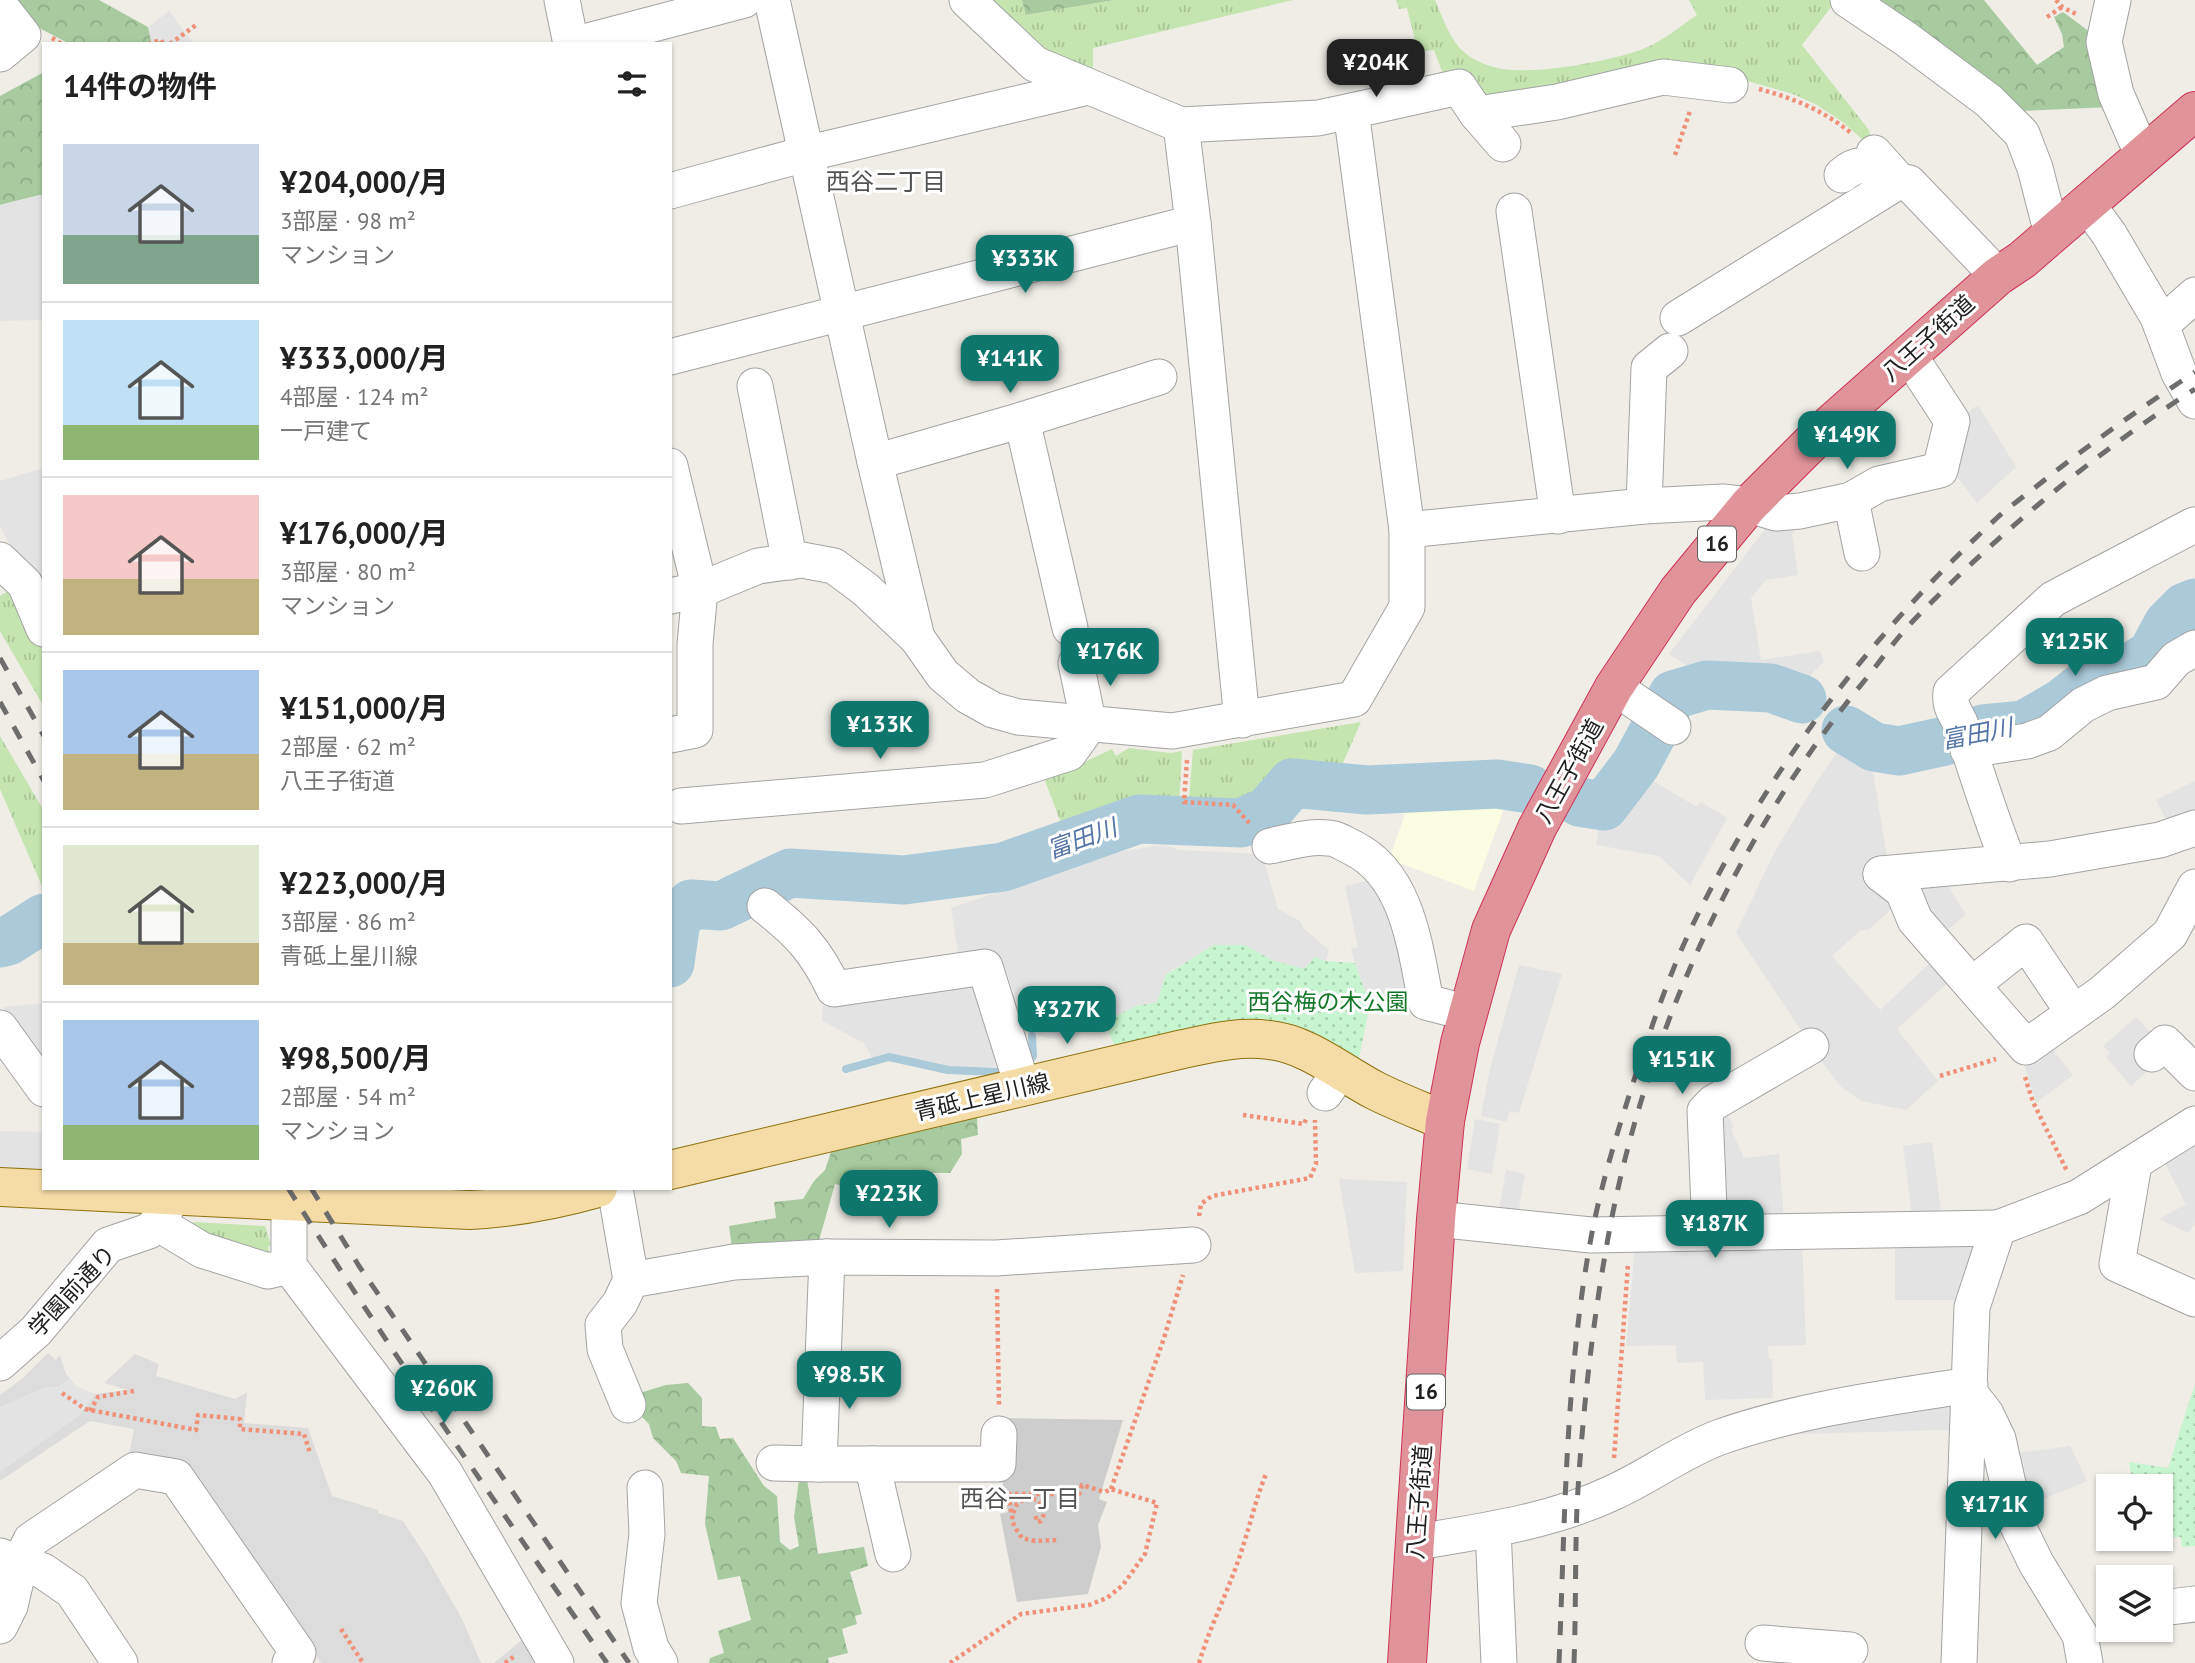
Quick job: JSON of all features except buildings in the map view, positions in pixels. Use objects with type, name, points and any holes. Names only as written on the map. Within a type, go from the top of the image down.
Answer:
[{"type":"highway","name":"八王子街道","points":[[1407,1663],[1436,1219],[1445,1122],[1460,1043],[1491,930],[1537,828],[1625,695],[1678,591],[1749,505],[1825,430],[1998,276],[2022,260],[2195,111]]},
{"type":"main road","name":"青砥上星川線","points":[[672,1170],[1219,1041],[1246,1038],[1298,1046],[1329,1087],[1379,1093],[1445,1122]]},
{"type":"main road","points":[[0,1187],[42,1189]]},
{"type":"main road","points":[[59,1190],[165,1209],[289,1202],[450,1199],[508,1208],[590,1190]]},
{"type":"street","points":[[562,0],[571,42]]},
{"type":"street","points":[[585,42],[744,0]]},
{"type":"street","points":[[772,0],[917,638]]},
{"type":"street","points":[[967,0],[1035,64],[1181,125],[1318,118],[1459,87],[1477,114],[1503,144]]},
{"type":"street","points":[[1848,0],[1989,101],[2022,134],[2035,169],[2052,234]]},
{"type":"street","points":[[2113,0],[2104,42],[2116,94],[2143,156]]},
{"type":"street","points":[[0,6],[23,35],[0,54]]},
{"type":"street","points":[[1477,114],[1557,102],[1662,77],[1730,85]]},
{"type":"street","points":[[672,190],[805,154],[1088,87]]},
{"type":"street","points":[[685,593],[758,566],[802,561],[834,566],[865,589],[917,638],[943,675],[968,696],[993,710],[1018,717],[1171,731],[1354,699],[1407,607],[1407,530],[1351,111]]},
{"type":"street","points":[[1181,125],[1194,223],[1203,367],[1242,720]]},
{"type":"street","points":[[1842,174],[1851,166],[1888,168],[1909,183],[1998,276]]},
{"type":"street","points":[[1644,506],[1649,368],[1674,335],[1888,168]]},
{"type":"street","points":[[2087,204],[2109,234],[2161,325],[2179,373],[2195,401]]},
{"type":"street","points":[[1514,211],[1558,516]]},
{"type":"street","points":[[672,356],[1194,223]]},
{"type":"street","points":[[2161,325],[2195,295]]},
{"type":"street","points":[[1407,530],[1644,506],[1723,502],[1749,505],[1776,513],[1800,511],[1851,500],[1879,484],[1940,470],[1952,421],[1909,355]]},
{"type":"street","points":[[875,462],[1159,377]]},
{"type":"street","points":[[755,386],[790,562]]},
{"type":"street","points":[[1022,420],[1070,628]]},
{"type":"street","points":[[672,483],[685,593],[695,643],[695,730],[672,736]]},
{"type":"street","points":[[1851,500],[1862,553]]},
{"type":"street","points":[[2009,864],[1965,739],[1949,705],[1951,692],[2053,599],[2194,525],[2195,527]]},
{"type":"street","points":[[0,560],[25,584],[42,624]]},
{"type":"street","points":[[1965,739],[2027,741],[2049,733],[2083,705],[2106,693],[2156,682],[2176,659],[2195,648]]},
{"type":"street","points":[[681,806],[985,780],[1069,753],[1089,725],[1076,663]]},
{"type":"street","points":[[1625,695],[1671,726]]},
{"type":"street","points":[[2195,878],[2190,830],[2160,840],[2009,864],[1881,874],[1903,891],[1915,920],[1972,985],[2021,1050],[2102,993],[2170,934],[2195,887]]},
{"type":"street","points":[[1270,846],[1312,838],[1331,838],[1368,855],[1386,875],[1402,906],[1414,938],[1426,1002],[1468,1013]]},
{"type":"street","points":[[765,906],[798,932],[821,961],[834,989],[985,967],[1023,1088]]},
{"type":"street","points":[[1972,985],[2026,942],[2073,1012]]},
{"type":"street","points":[[0,1028],[42,1086]]},
{"type":"street","points":[[2152,1054],[2165,1043],[2195,1073]]},
{"type":"street","points":[[1710,1232],[1705,1111],[1713,1103],[1811,1046]]},
{"type":"street","points":[[1436,1219],[1576,1234],[1998,1228],[2079,1198],[2195,1124]]},
{"type":"street","points":[[2134,1164],[2117,1264],[2195,1299]]},
{"type":"street","points":[[615,1190],[631,1280],[620,1303],[603,1325],[605,1349],[628,1405]]},
{"type":"street","points":[[289,1202],[289,1266],[445,1473],[556,1663]]},
{"type":"street","points":[[165,1209],[202,1250],[268,1271],[289,1266]]},
{"type":"street","name":"学園前通り","points":[[0,1363],[36,1331],[108,1245],[149,1231],[165,1209]]},
{"type":"street","points":[[1959,1663],[1972,1307],[1998,1228]]},
{"type":"street","points":[[631,1280],[734,1262],[827,1257],[996,1266],[1193,1245]]},
{"type":"street","points":[[819,1464],[827,1257]]},
{"type":"street","points":[[1417,1542],[1493,1530],[1565,1512],[1612,1493],[1718,1438],[1762,1424],[1864,1402],[1970,1388]]},
{"type":"street","points":[[1970,1388],[1998,1439],[2017,1524],[2036,1563],[2091,1641]]},
{"type":"street","points":[[774,1463],[998,1464],[1001,1457]]},
{"type":"street","points":[[872,1464],[893,1554]]},
{"type":"street","points":[[0,1626],[10,1606],[10,1560],[31,1540],[135,1470],[176,1477],[298,1653],[290,1663]]},
{"type":"street","points":[[645,1488],[647,1534],[639,1603],[651,1648],[660,1663]]},
{"type":"street","points":[[1493,1530],[1499,1663]]},
{"type":"street","points":[[10,1560],[43,1571],[72,1591],[120,1663]]},
{"type":"street","points":[[2173,1607],[2195,1604]]},
{"type":"street","points":[[1763,1643],[1854,1649]]},
{"type":"path","points":[[2048,17],[2062,7]]},
{"type":"path","points":[[173,42],[196,25]]},
{"type":"path","points":[[1730,85],[1755,88],[1793,98],[1813,107],[1842,126],[1888,168]]},
{"type":"path","points":[[1675,155],[1692,106]]},
{"type":"path","points":[[1188,757],[1184,802],[1233,805]]},
{"type":"path","points":[[1940,1076],[2021,1050],[2033,1102],[2079,1198]]},
{"type":"path","points":[[1243,1115],[1304,1124],[1313,1096],[1329,1087]]},
{"type":"path","points":[[1111,1489],[1164,1338],[1193,1245],[1202,1204],[1212,1196],[1310,1178],[1316,1164],[1314,1121],[1329,1087]]},
{"type":"path","points":[[1612,1493],[1619,1367],[1631,1234]]},
{"type":"path","points":[[996,1266],[1001,1457],[1012,1518],[1022,1538],[1035,1541],[1057,1540]]},
{"type":"path","points":[[90,1410],[98,1397],[134,1391]]},
{"type":"path","points":[[62,1393],[85,1409],[196,1430],[198,1415],[240,1419],[240,1429],[304,1434],[310,1453]]},
{"type":"path","points":[[1199,1663],[1210,1628],[1243,1547],[1266,1474]]},
{"type":"path","points":[[950,1663],[1021,1614],[1089,1605],[1107,1598],[1124,1585],[1145,1554],[1157,1503],[1111,1489],[1105,1492],[1082,1485],[1079,1494],[1008,1495]]},
{"type":"path","points":[[1012,1518],[1017,1504],[1028,1497],[1039,1501],[1043,1506],[1041,1521],[1037,1522],[1035,1514]]},
{"type":"path","points":[[341,1629],[363,1663]]},
{"type":"shaded area","points":[[169,11],[192,42],[152,42],[148,27]]},
{"type":"shaded area","points":[[42,194],[42,320],[0,321],[0,205]]},
{"type":"shaded area","points":[[1978,405],[2016,467],[1977,503],[1945,461],[1958,419]]},
{"type":"shaded area","points":[[42,469],[42,586],[8,542],[0,526],[0,481]]},
{"type":"shaded area","points":[[1801,520],[1792,534],[1798,575],[1766,580],[1751,598],[1761,660],[1820,651],[1824,662],[1797,688],[1764,678],[1729,676],[1707,661],[1698,673],[1669,654],[1766,528]]},
{"type":"shaded area","points":[[1843,744],[1871,760],[1895,906],[1868,930],[1861,930],[1832,956],[1880,1010],[1935,958],[1952,979],[1897,1029],[1938,1081],[1906,1110],[1862,1101],[1841,1087],[1736,933],[1773,855],[1817,781]]},
{"type":"shaded area","points":[[1638,772],[1697,807],[1701,802],[1727,818],[1690,885],[1659,856],[1596,845],[1600,821],[1610,819],[1618,812]]},
{"type":"shaded area","points":[[2195,781],[2195,820],[2172,831],[2156,800]]},
{"type":"shaded area","points":[[1492,795],[1506,803],[1474,891],[1389,859],[1405,815],[1397,812],[1402,796]]},
{"type":"shaded area","points":[[1154,846],[1179,850],[1262,854],[1278,909],[1300,921],[1304,929],[1329,950],[1326,961],[1315,957],[1304,969],[1272,960],[1245,945],[1213,945],[1166,974],[1157,1002],[1136,1006],[1073,1037],[1050,1039],[1028,1032],[1001,958],[958,952],[951,908],[1114,853]]},
{"type":"shaded area","points":[[1383,877],[1420,1009],[1370,1005],[1351,949],[1358,947],[1345,886]]},
{"type":"shaded area","points":[[1944,880],[1966,915],[1937,938],[1909,888]]},
{"type":"shaded area","points":[[1519,965],[1562,974],[1519,1113],[1509,1111],[1507,1122],[1481,1116],[1490,1069]]},
{"type":"shaded area","points":[[975,978],[996,1067],[949,1067],[889,1054],[872,1058],[864,1043],[822,1021],[823,1000]]},
{"type":"shaded area","points":[[42,1003],[42,1058],[6,1022],[4,1007]]},
{"type":"shaded area","points":[[2136,1017],[2154,1037],[2175,1046],[2131,1086],[2106,1057],[2110,1053],[2103,1046]]},
{"type":"shaded area","points":[[2044,1039],[2073,1075],[2036,1103],[2021,1054]]},
{"type":"shaded area","points":[[1723,1107],[1734,1127],[1731,1129],[1744,1158],[1779,1154],[1784,1221],[1718,1222]]},
{"type":"shaded area","points":[[1475,1119],[1500,1124],[1492,1174],[1467,1169]]},
{"type":"shaded area","points":[[0,1131],[42,1132],[41,1171],[0,1170]]},
{"type":"shaded area","points":[[2195,1140],[2195,1223],[2188,1233],[2159,1219],[2186,1204],[2164,1162]]},
{"type":"shaded area","points":[[1932,1142],[1941,1212],[1912,1216],[1903,1146]]},
{"type":"shaded area","points":[[1506,1170],[1525,1174],[1518,1214],[1499,1210]]},
{"type":"shaded area","points":[[1339,1179],[1407,1182],[1403,1271],[1355,1273]]},
{"type":"shaded area","points":[[1963,1234],[1964,1247],[1973,1246],[1960,1300],[1895,1300],[1895,1237]]},
{"type":"shaded area","points":[[1802,1240],[1806,1345],[1768,1346],[1769,1359],[1772,1359],[1773,1398],[1705,1400],[1703,1362],[1677,1363],[1676,1345],[1626,1346],[1635,1246]]},
{"type":"shaded area","points":[[48,1353],[56,1360],[60,1355],[66,1374],[76,1387],[95,1394],[128,1390],[104,1383],[135,1354],[159,1364],[156,1376],[235,1399],[247,1392],[244,1423],[308,1428],[332,1496],[403,1521],[461,1617],[481,1663],[321,1663],[183,1465],[129,1456],[134,1429],[90,1421],[0,1481],[0,1395],[23,1378]]},
{"type":"shaded area","points":[[70,1378],[77,1387],[95,1394],[79,1416],[0,1472],[0,1407],[45,1387],[57,1387]]},
{"type":"shaded area","points":[[1953,1392],[1950,1430],[1797,1434],[1797,1420]]},
{"type":"shaded area","points":[[1005,1418],[1123,1420],[1099,1499],[1107,1502],[1098,1525],[1101,1547],[1088,1594],[1017,1602],[1000,1514],[1008,1512],[1001,1473]]},
{"type":"shaded area","points":[[2070,1446],[2087,1481],[2019,1509],[2010,1454]]},
{"type":"shaded area","points":[[524,1638],[544,1663],[494,1663]]},
{"type":"green space","points":[[18,0],[99,0],[148,27],[152,42],[66,42],[41,29]]},
{"type":"green space","points":[[978,0],[1022,0],[1027,15],[1114,0],[1293,0],[1093,48],[1093,70],[1039,58]]},
{"type":"green space","points":[[1022,0],[1114,0],[1026,15]]},
{"type":"green space","points":[[1396,0],[1435,0],[1459,47],[1472,58],[1503,69],[1536,70],[1621,56],[1652,45],[1697,15],[1689,0],[1831,0],[1835,2],[1802,45],[1869,130],[1874,150],[1844,123],[1817,105],[1793,94],[1740,79],[1492,109],[1446,82],[1434,50],[1418,52],[1407,8],[1399,9]]},
{"type":"green space","points":[[1871,0],[1984,0],[2037,65],[2064,47],[2062,34],[2054,17],[2063,12],[2098,38],[2110,107],[2022,111]]},
{"type":"green space","points":[[42,73],[42,194],[0,205],[0,96]]},
{"type":"green space","points":[[10,590],[42,646],[42,704],[0,631],[0,596]]},
{"type":"green space","points":[[1361,722],[1339,772],[1328,772],[1324,765],[1287,774],[1278,773],[1245,811],[1234,800],[1189,797],[1193,750]]},
{"type":"green space","points":[[0,736],[42,808],[42,886],[0,789]]},
{"type":"green space","points":[[1129,748],[1170,753],[1182,751],[1179,806],[1230,810],[1237,820],[1131,813],[1064,831],[1044,778],[1112,749],[1116,756]]},
{"type":"green space","name":"西谷梅の木公園","points":[[1213,945],[1245,945],[1272,960],[1315,957],[1326,961],[1355,963],[1370,1005],[1359,1058],[1299,1033],[1116,1049],[1104,1022],[1136,1006],[1156,1002],[1166,975]]},
{"type":"green space","points":[[977,1117],[978,1135],[961,1139],[962,1154],[950,1173],[911,1173],[910,1200],[835,1184],[816,1251],[733,1256],[729,1226],[776,1218],[774,1202],[803,1199],[814,1181],[825,1170],[835,1140]]},
{"type":"green space","points":[[193,1222],[265,1226],[271,1245],[268,1247],[271,1264],[192,1235]]},
{"type":"green space","points":[[688,1383],[702,1398],[702,1426],[716,1427],[720,1439],[733,1438],[764,1486],[777,1496],[780,1542],[790,1550],[799,1546],[794,1517],[799,1479],[807,1479],[818,1554],[864,1547],[868,1566],[850,1572],[862,1614],[855,1616],[857,1624],[842,1629],[848,1653],[828,1658],[829,1663],[709,1663],[710,1658],[724,1653],[718,1631],[751,1620],[740,1576],[718,1580],[705,1524],[709,1476],[681,1473],[676,1461],[653,1438],[649,1424],[632,1407],[633,1395],[666,1385]]},
{"type":"green space","points":[[2195,1384],[2195,1546],[2182,1547],[2181,1537],[2173,1537],[2173,1474],[2131,1474],[2129,1462],[2168,1468]]},
{"type":"waterway","name":"富田川","points":[[1846,730],[1874,747],[1899,751],[1983,729],[2024,725],[2062,703],[2090,681],[2125,671],[2152,654],[2168,624],[2185,607],[2195,603]]},
{"type":"waterway","name":"富田川","points":[[1579,802],[1604,806],[1636,764],[1673,695],[1707,685],[1771,688],[1802,699]]},
{"type":"waterway","name":"富田川","points":[[672,949],[676,920],[691,904],[721,906],[790,873],[904,880],[1003,867],[1139,819],[1241,823],[1268,811],[1292,783],[1367,790],[1497,784],[1530,789]]},
{"type":"waterway","name":"富田川","points":[[0,943],[8,941],[42,919]]},
{"type":"waterway","points":[[1027,1064],[1033,1056],[1032,1036]]},
{"type":"waterway","points":[[846,1069],[889,1057],[948,1070],[997,1072],[1008,1069]]},
{"type":"railway","points":[[1559,1663],[1571,1397],[1582,1291],[1591,1238],[1610,1157],[1642,1056],[1671,974],[1698,914],[1759,804],[1793,751],[1868,653],[1909,606],[2005,511],[2101,437],[2195,372]]},
{"type":"railway","points":[[1574,1663],[1577,1506],[1592,1338],[1602,1271],[1624,1163],[1645,1088],[1701,943],[1736,873],[1775,806],[1818,741],[1906,629],[1977,558],[2047,497],[2120,440],[2195,389]]},
{"type":"railway","points":[[0,658],[42,732]]},
{"type":"railway","points":[[0,702],[42,777]]},
{"type":"railway","points":[[289,1190],[445,1428],[607,1663]]},
{"type":"railway","points":[[312,1190],[359,1266],[629,1663]]},
{"type":"district","name":"西谷二丁目","points":[[886,182]]},
{"type":"district","name":"西谷一丁目","points":[[1020,1499]]}]
